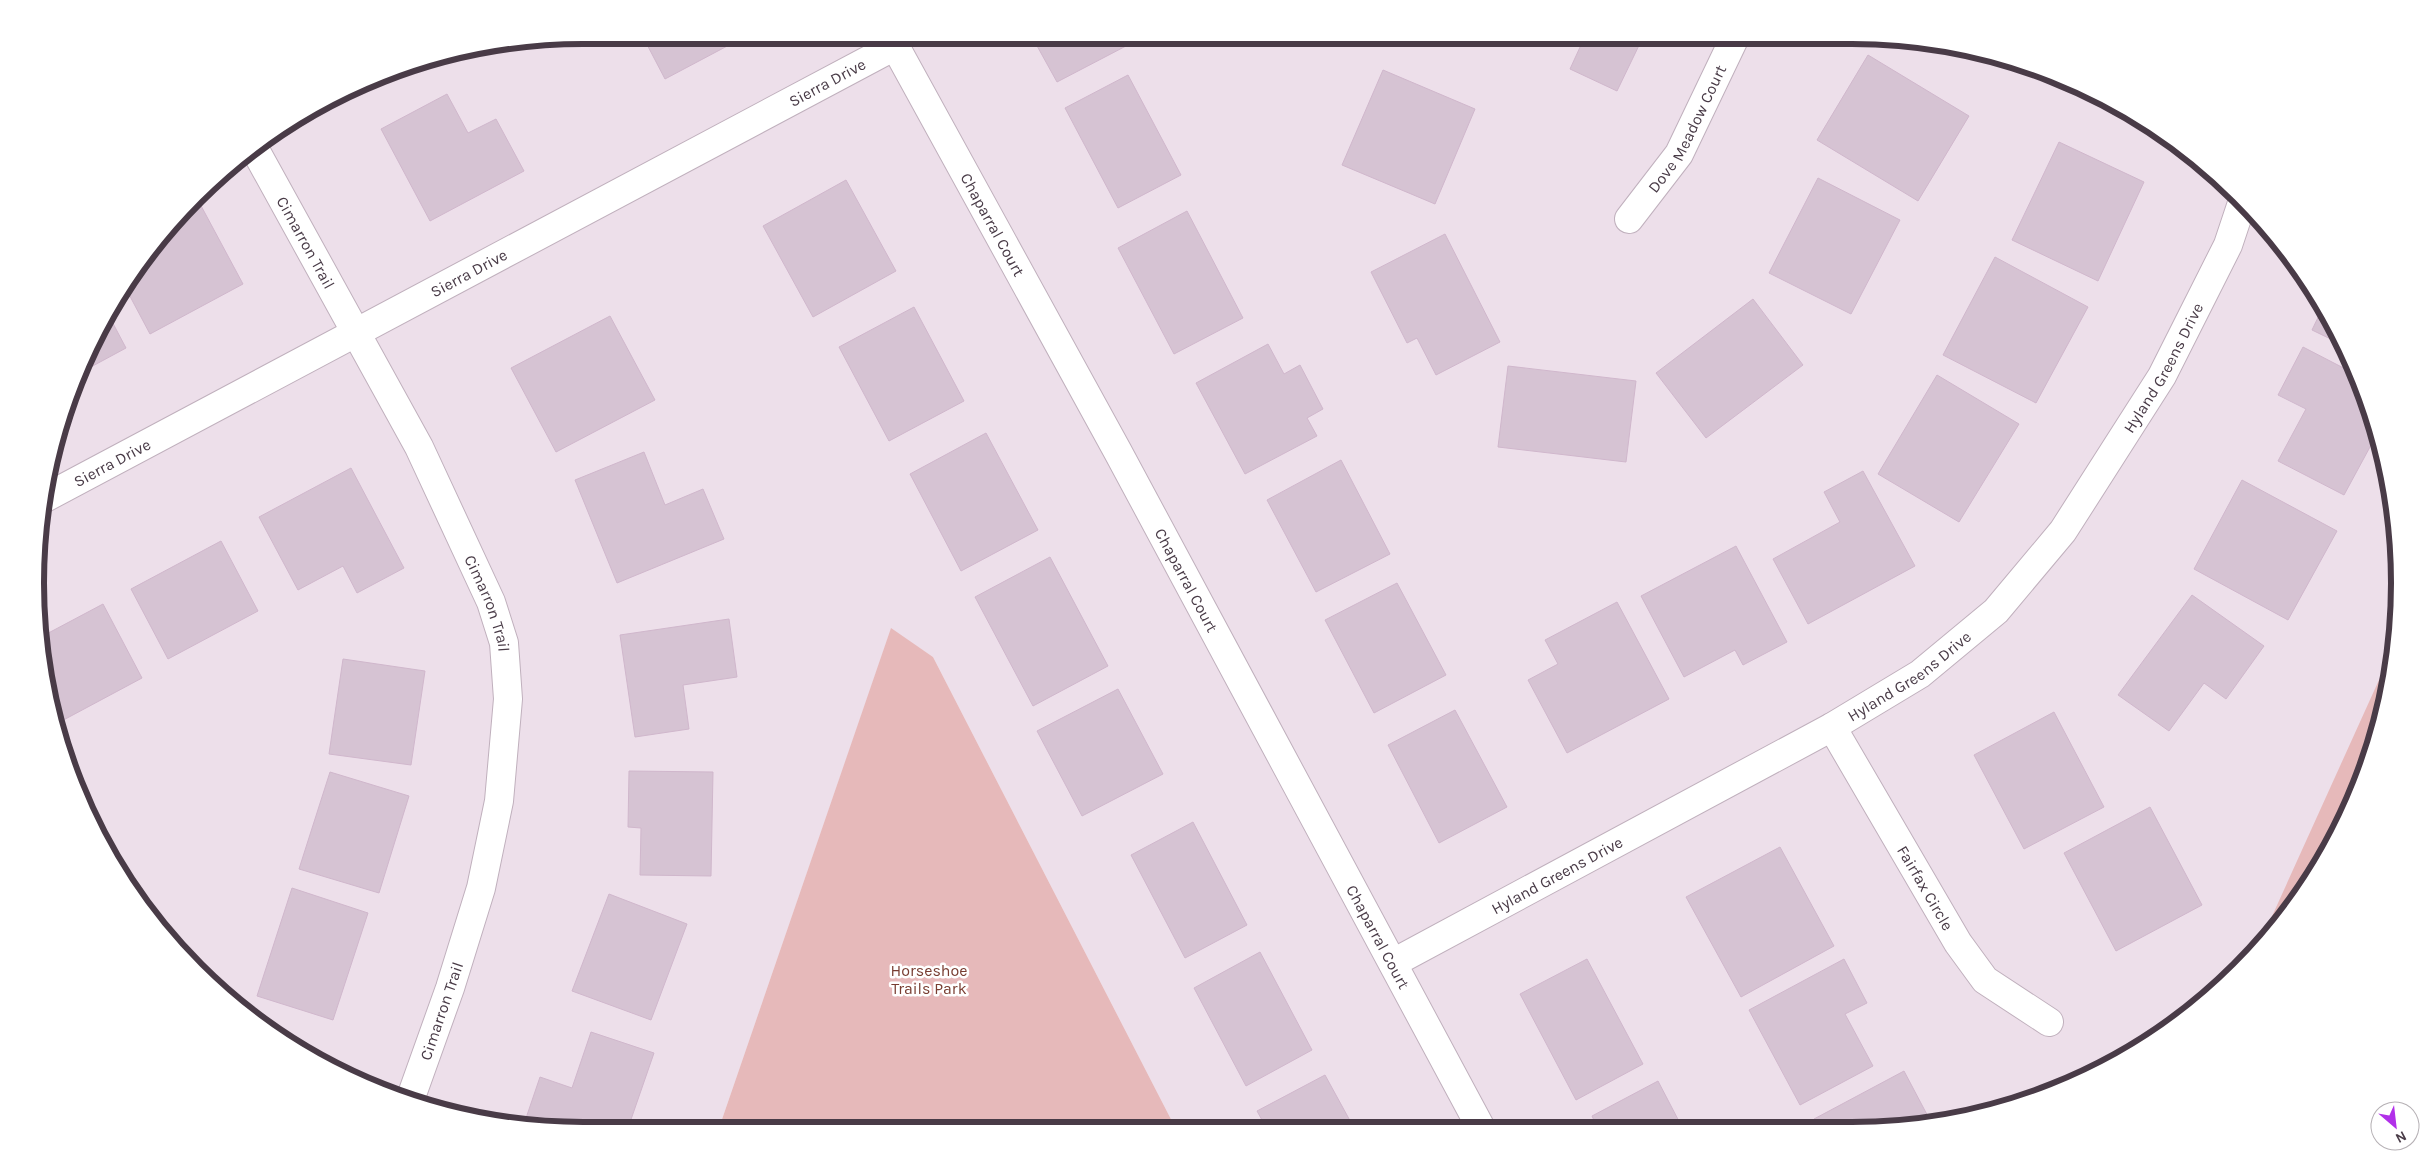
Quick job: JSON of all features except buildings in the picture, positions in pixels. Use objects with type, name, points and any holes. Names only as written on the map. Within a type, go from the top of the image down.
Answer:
[{"type":"street","name":"Sierra Drive","points":[[51,495],[356,332],[885,44]]},
{"type":"street","name":"Chaparral Court","points":[[894,44],[1118,452],[1478,1122]]},
{"type":"street","name":"Dove Meadow Court","points":[[1629,218],[1679,154],[1732,44]]},
{"type":"street","name":"Cimarron Trail","points":[[257,153],[420,447],[491,602],[504,643],[508,699],[497,810],[481,888],[450,988],[412,1095]]},
{"type":"street","name":"Hyland Greens Drive","points":[[1394,963],[1832,727],[1920,674],[1996,611],[2062,531],[2162,376],[2228,245],[2240,209]]},
{"type":"street","name":"Fairfax Circle","points":[[1832,727],[1958,943],[1985,980],[2049,1022]]},
{"type":"shaded area","points":[[583,44],[1852,44],[1922,48],[1992,62],[2025,72],[2091,99],[2122,116],[2180,155],[2208,178],[2257,227],[2280,255],[2319,313],[2336,344],[2363,410],[2373,443],[2387,513],[2390,548],[2390,618],[2384,673],[2269,924],[2257,939],[2208,988],[2180,1011],[2122,1050],[2091,1067],[2025,1094],[1992,1104],[1922,1118],[1887,1121],[1172,1122],[933,657],[891,629],[721,1122],[583,1122],[513,1118],[443,1104],[410,1094],[344,1067],[313,1050],[255,1011],[227,988],[178,939],[155,911],[116,853],[99,822],[72,756],[62,723],[48,653],[45,618],[45,548],[48,513],[62,443],[72,410],[99,344],[135,283],[178,227],[227,178],[255,155],[313,116],[344,99],[377,85],[443,62],[513,48]]},
{"type":"green space","name":"Horseshoe Trails Park","points":[[891,628],[933,657],[1172,1122],[721,1122]]},
{"type":"green space","points":[[2384,668],[2373,723],[2363,756],[2336,822],[2300,883],[2268,926]]}]
